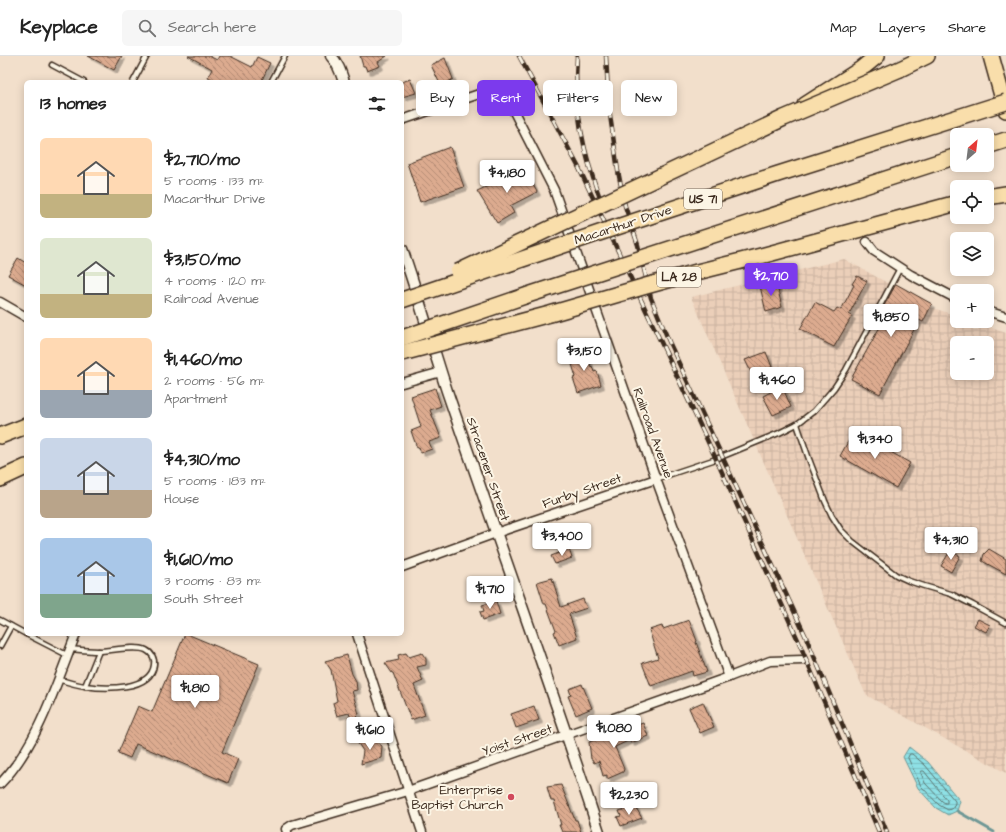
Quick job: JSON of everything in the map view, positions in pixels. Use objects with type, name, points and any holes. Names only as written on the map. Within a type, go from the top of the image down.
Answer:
[{"type":"highway","points":[[784,118],[861,69],[877,56]]},
{"type":"highway","points":[[404,299],[784,118],[926,56]]},
{"type":"highway","points":[[991,56],[1006,110]]},
{"type":"highway","name":"Macarthur Drive","points":[[404,299],[778,174],[1006,102]]},
{"type":"highway","points":[[994,144],[1006,140]]},
{"type":"highway","points":[[404,337],[538,292],[950,158]]},
{"type":"highway","points":[[994,196],[1006,194]]},
{"type":"highway","name":"LA 28","points":[[404,352],[950,205]]},
{"type":"highway","points":[[0,431],[24,426]]},
{"type":"highway","points":[[0,436],[24,426]]},
{"type":"highway","points":[[0,473],[24,465]]},
{"type":"highway","points":[[0,479],[24,468]]},
{"type":"street","points":[[331,56],[343,80]]},
{"type":"street","name":"Railroad Avenue","points":[[404,119],[491,90],[507,98],[554,190],[656,478],[729,677]]},
{"type":"street","points":[[867,242],[874,252],[911,275],[950,295]]},
{"type":"street","name":"Stracener Street","points":[[405,269],[496,533],[568,735],[599,832]]},
{"type":"street","points":[[0,302],[24,316]]},
{"type":"street","points":[[994,313],[1006,317]]},
{"type":"street","points":[[404,382],[441,372]]},
{"type":"street","name":"Furby Street","points":[[404,566],[656,478]]},
{"type":"street","points":[[0,784],[32,740],[75,636]]},
{"type":"street","points":[[358,636],[422,832]]},
{"type":"street","name":"Yoist Street","points":[[286,832],[286,829],[292,825],[408,791],[568,735],[770,661],[803,660]]},
{"type":"lane","points":[[134,80],[147,56]]},
{"type":"lane","points":[[272,80],[285,56]]},
{"type":"lane","points":[[52,65],[80,80]]},
{"type":"lane","points":[[656,478],[716,459],[779,433],[797,424],[814,411],[831,392],[846,370],[900,268]]},
{"type":"lane","points":[[797,424],[830,511],[842,530],[852,541],[896,575],[909,581],[951,594],[1006,624]]},
{"type":"lane","points":[[0,620],[24,633]]},
{"type":"lane","points":[[0,646],[11,626]]},
{"type":"lane","points":[[31,636],[68,652],[139,648],[147,650],[153,655],[153,670],[147,678],[138,684],[110,688],[85,686],[58,679]]},
{"type":"lane","points":[[85,686],[98,651]]},
{"type":"shaded area","points":[[844,259],[933,308],[950,314],[950,328],[971,328],[976,331],[980,328],[992,328],[1006,333],[1006,773],[866,695],[691,297]]},
{"type":"water","points":[[909,747],[928,762],[960,801],[957,811],[948,815],[936,808],[918,788],[903,757]]},
{"type":"building","points":[[88,56],[122,56],[114,70]]},
{"type":"building","points":[[188,56],[209,56],[217,60],[219,56],[230,56],[252,67],[257,57],[270,63],[262,80],[215,80],[208,77],[212,69]]},
{"type":"building","points":[[360,56],[387,56],[378,62],[380,66],[367,71],[365,66],[363,66]]},
{"type":"building","points":[[445,58],[453,79],[438,80],[431,65]]},
{"type":"building","points":[[410,79],[416,93],[404,96],[404,81]]},
{"type":"building","points":[[450,147],[464,187],[420,202],[407,163]]},
{"type":"building","points":[[523,166],[537,192],[510,206],[514,213],[497,223],[477,191],[508,177],[506,174]]},
{"type":"building","points":[[18,258],[24,262],[24,284],[8,275]]},
{"type":"building","points":[[857,276],[867,281],[849,314],[852,316],[834,347],[800,329],[815,302],[834,312],[837,308],[841,310]]},
{"type":"building","points":[[776,282],[782,307],[766,312],[760,286]]},
{"type":"building","points":[[896,284],[932,304],[923,322],[919,320],[880,394],[851,379],[887,314],[881,311]]},
{"type":"building","points":[[586,350],[591,367],[592,366],[594,372],[597,371],[601,385],[578,393],[573,378],[576,377],[569,355]]},
{"type":"building","points":[[766,352],[772,367],[753,376],[745,360]]},
{"type":"building","points":[[782,386],[791,407],[773,415],[763,396]]},
{"type":"building","points":[[435,388],[441,406],[430,410],[441,438],[429,442],[432,449],[421,453],[419,447],[417,448],[411,431],[421,427],[411,396]]},
{"type":"building","points":[[854,431],[910,463],[896,488],[840,456]]},
{"type":"building","points":[[569,549],[572,558],[555,564],[551,556]]},
{"type":"building","points":[[989,549],[1006,559],[1006,574],[982,561],[984,554]]},
{"type":"building","points":[[950,551],[960,556],[951,572],[941,566]]},
{"type":"building","points":[[552,578],[561,607],[583,599],[587,608],[569,614],[577,638],[559,645],[554,632],[556,631],[546,604],[544,604],[537,582]]},
{"type":"building","points":[[496,601],[500,614],[483,620],[480,612],[484,611],[482,605]]},
{"type":"building","points":[[978,619],[990,625],[986,632],[974,626]]},
{"type":"building","points":[[689,620],[707,672],[693,676],[692,671],[651,686],[642,663],[658,658],[649,630],[662,626],[663,629]]},
{"type":"building","points":[[184,636],[192,636],[259,664],[222,752],[238,759],[228,783],[136,744],[130,758],[118,753],[138,706],[152,712]]},
{"type":"building","points":[[406,653],[409,657],[422,653],[426,659],[426,665],[417,667],[423,681],[414,685],[425,715],[411,720],[393,673],[385,663],[399,660],[398,655]]},
{"type":"building","points":[[347,655],[352,674],[356,681],[357,690],[352,691],[359,714],[351,719],[349,713],[337,716],[333,703],[337,701],[331,670],[325,661]]},
{"type":"building","points":[[582,684],[592,708],[576,715],[568,696],[571,695],[569,689]]},
{"type":"building","points":[[703,702],[714,727],[700,733],[689,708]]},
{"type":"building","points":[[534,706],[539,720],[516,728],[511,714]]},
{"type":"building","points":[[643,723],[648,736],[631,743],[630,740],[615,747],[624,769],[623,772],[607,779],[607,775],[603,776],[599,761],[594,763],[591,759],[589,742]]},
{"type":"building","points":[[373,739],[382,746],[381,758],[361,764],[363,751],[357,742]]},
{"type":"building","points":[[561,785],[581,832],[562,832],[559,825],[561,825],[554,801],[551,801],[547,787]]},
{"type":"building","points":[[635,806],[642,818],[621,826],[617,817],[621,816],[619,811]]},
{"type":"waterway","points":[[957,811],[994,832]]},
{"type":"railway","points":[[519,56],[578,166],[716,459],[798,640],[879,832]]},
{"type":"railway","points":[[577,56],[577,95],[581,132],[590,170],[603,206]]},
{"type":"railway","points":[[606,56],[609,108],[618,171],[625,206],[638,245],[651,298],[670,344],[806,637],[887,832]]},
{"type":"place","name":"Enterprise Baptist Church","points":[[511,797]]}]
